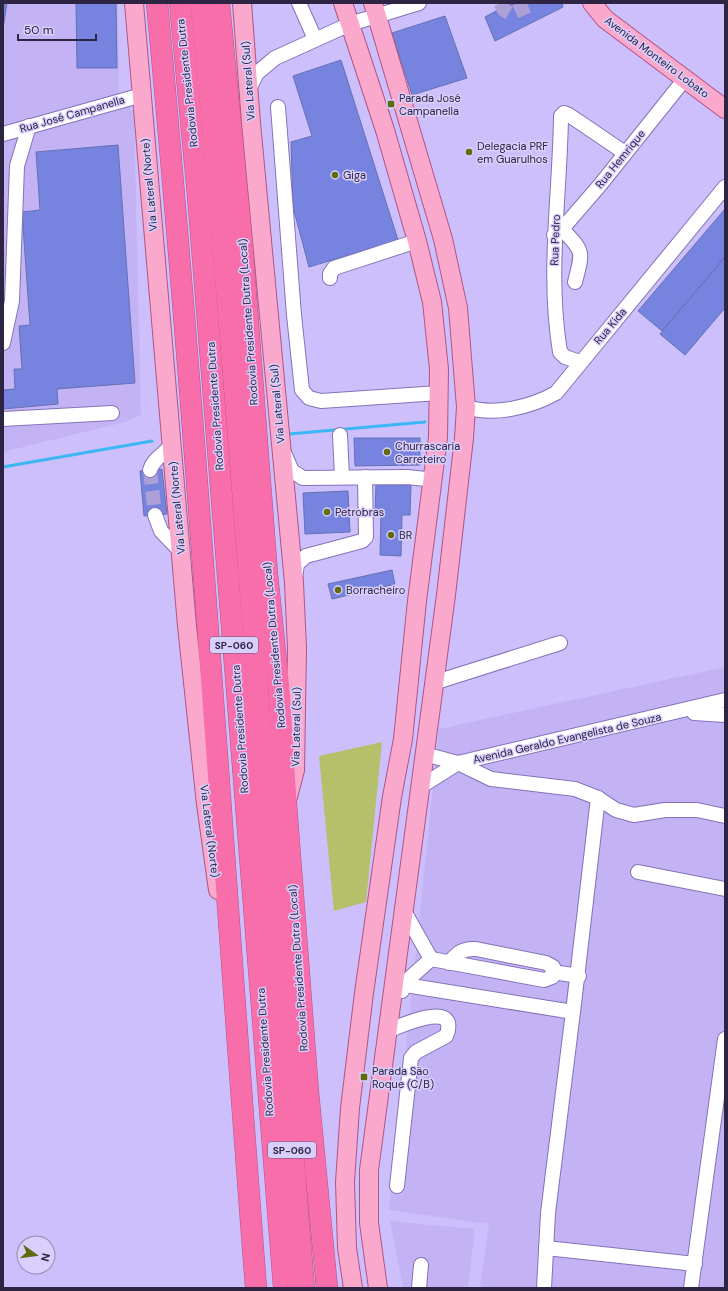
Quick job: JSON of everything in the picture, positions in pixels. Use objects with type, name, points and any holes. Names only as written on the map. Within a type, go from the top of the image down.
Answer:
[{"type":"highway","name":"Rodovia Presidente Dutra","points":[[157,3],[176,201],[213,675],[235,1012],[256,1288]]},
{"type":"highway","name":"Rodovia Presidente Dutra","points":[[180,3],[198,196],[284,1288]]},
{"type":"highway","name":"Rodovia Presidente Dutra","points":[[201,3],[219,192],[259,700],[281,1019],[304,1288]]},
{"type":"highway","name":"Rodovia Presidente Dutra (Local)","points":[[219,3],[242,244],[267,573],[279,690],[308,1092],[327,1288]]},
{"type":"main road","name":"Via Lateral (Norte)","points":[[134,3],[181,552],[206,804],[235,1012]]},
{"type":"main road","name":"Via Lateral (Sul)","points":[[242,3],[247,56],[248,89],[294,583],[297,648],[295,770],[286,803]]},
{"type":"main road","points":[[343,3],[385,130],[417,241],[432,302],[438,356],[439,393],[430,473],[417,508],[409,573],[410,588],[417,601],[422,604],[434,604],[446,595]]},
{"type":"main road","name":"Avenida Monteiro Lobato","points":[[592,3],[605,19],[684,80],[725,109]]},
{"type":"main road","points":[[375,9],[443,239],[458,308],[466,407],[464,438],[446,595],[432,683],[404,911],[398,984],[369,1170],[369,1223],[378,1288]]},
{"type":"main road","points":[[438,356],[451,394],[466,407]]},
{"type":"main road","points":[[353,1288],[347,1248],[345,1182],[350,1108],[364,993],[392,797],[403,739],[417,601]]},
{"type":"main road","points":[[392,797],[398,788],[405,787],[419,795]]},
{"type":"street","points":[[299,3],[315,39]]},
{"type":"street","points":[[248,89],[257,73],[275,58],[350,24],[375,9],[419,3]]},
{"type":"street","points":[[247,56],[252,59],[269,57],[275,58]]},
{"type":"street","name":"Rua Hemrique","points":[[558,232],[600,185],[684,80]]},
{"type":"street","name":"Rua José Campanella","points":[[3,134],[142,95]]},
{"type":"street","points":[[278,107],[294,315],[302,390],[309,398],[321,401],[439,393]]},
{"type":"street","name":"Rua Pedro","points":[[580,362],[565,357],[560,352],[554,293],[558,232],[561,116],[564,113],[570,115],[625,153]]},
{"type":"street","points":[[3,343],[12,301],[17,166],[29,126]]},
{"type":"street","name":"Rua Kida","points":[[466,407],[474,409],[503,410],[518,408],[547,398],[556,393],[725,187]]},
{"type":"street","points":[[558,232],[580,249],[582,257],[575,282]]},
{"type":"street","points":[[330,278],[330,274],[334,268],[417,241]]},
{"type":"street","points":[[3,419],[112,413]]},
{"type":"street","points":[[340,435],[342,477]]},
{"type":"street","points":[[150,470],[154,461],[165,453],[172,443]]},
{"type":"street","points":[[280,445],[292,471],[304,478],[407,477],[430,473]]},
{"type":"street","points":[[294,583],[298,564],[306,556],[362,541],[366,537],[365,477]]},
{"type":"street","points":[[155,515],[161,531],[181,552]]},
{"type":"street","points":[[432,683],[560,643]]},
{"type":"street","name":"Avenida Geraldo Evangelista de Souza","points":[[419,795],[458,763],[677,713],[725,700]]},
{"type":"street","name":"Avenida Geraldo Evangelista de Souza","points":[[677,713],[725,715]]},
{"type":"street","name":"Avenida Geraldo Evangelista de Souza","points":[[424,754],[458,763]]},
{"type":"street","points":[[458,763],[491,779],[576,789],[598,798],[616,810],[634,815],[665,810],[697,810],[725,816]]},
{"type":"street","points":[[544,1288],[548,1213],[578,976],[598,798]]},
{"type":"street","points":[[638,872],[725,889]]},
{"type":"street","points":[[404,911],[431,959]]},
{"type":"street","points":[[398,984],[431,959],[544,980],[552,977],[553,972],[578,976]]},
{"type":"street","points":[[398,984],[573,1012]]},
{"type":"street","points":[[392,1029],[430,1016],[444,1018],[448,1028],[446,1036],[416,1052],[412,1058],[396,1186]]},
{"type":"street","points":[[691,1288],[725,1039]]},
{"type":"street","points":[[546,1248],[695,1264]]},
{"type":"street","points":[[419,1288],[421,1265]]},
{"type":"shaded area","points":[[3,3],[118,3],[119,93],[134,113],[141,415],[125,422],[3,452]]},
{"type":"shaded area","points":[[725,667],[725,1288],[480,1288],[489,1224],[389,1210],[439,729]]},
{"type":"shaded area","points":[[390,1221],[475,1229],[468,1288],[403,1288]]},
{"type":"green space","points":[[382,742],[366,902],[334,911],[319,756]]},
{"type":"building","points":[[3,3],[7,3],[3,28]]},
{"type":"building","points":[[76,3],[116,3],[117,68],[77,68]]},
{"type":"building","points":[[511,3],[562,3],[563,7],[495,41],[485,17]]},
{"type":"building","points":[[445,16],[467,78],[412,95],[392,33]]},
{"type":"building","name":"Giga","points":[[341,60],[398,240],[309,267],[293,207],[291,142],[312,136],[293,76]]},
{"type":"building","points":[[118,145],[135,383],[57,389],[58,404],[3,409],[3,390],[15,389],[14,369],[22,369],[19,326],[30,325],[22,212],[40,210],[36,152]]},
{"type":"building","points":[[725,209],[725,257],[662,331],[638,311]]},
{"type":"building","points":[[725,257],[725,308],[685,355],[660,334]]},
{"type":"building","name":"Churrascaria Carreteiro","points":[[354,438],[420,438],[420,465],[355,466]]},
{"type":"building","points":[[162,469],[167,514],[144,516],[140,471]]},
{"type":"building","name":"BR","points":[[376,484],[411,485],[410,515],[402,515],[401,556],[380,555],[381,514],[375,514]]},
{"type":"building","name":"Petrobras","points":[[348,491],[350,532],[305,534],[303,493]]},
{"type":"building","points":[[392,570],[395,584],[332,599],[328,584]]},
{"type":"waterway","points":[[289,434],[425,422]]},
{"type":"waterway","points":[[3,467],[152,441]]},
{"type":"tunnel","points":[[500,3],[504,10],[511,14],[534,3]]},
{"type":"tunnel","points":[[150,470],[155,515]]},
{"type":"place","name":"Parada José Campanella","points":[[391,104]]},
{"type":"place","name":"Delegacia PRF em Guarulhos","points":[[469,152]]},
{"type":"place","name":"Giga","points":[[335,175]]},
{"type":"place","name":"Churrascaria Carreteiro","points":[[387,452]]},
{"type":"place","name":"Petrobras","points":[[327,512]]},
{"type":"place","name":"BR","points":[[391,535]]},
{"type":"place","name":"Borracheiro","points":[[338,590]]},
{"type":"place","name":"Parada São Roque (C/B)","points":[[364,1077]]}]
